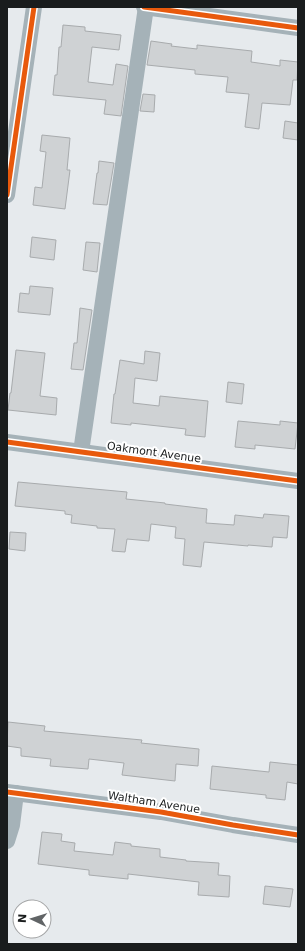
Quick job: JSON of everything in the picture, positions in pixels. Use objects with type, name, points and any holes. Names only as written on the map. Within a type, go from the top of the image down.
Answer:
[{"type":"street","points":[[7,195],[34,7]]},
{"type":"street","points":[[81,452],[145,7],[298,28]]},
{"type":"street","name":"Oakmont Avenue","points":[[7,442],[298,481]]},
{"type":"street","points":[[7,841],[12,825],[12,792]]},
{"type":"street","name":"Waltham Avenue","points":[[12,792],[161,812],[298,835]]},
{"type":"building","points":[[63,25],[85,27],[85,31],[121,35],[119,50],[92,47],[88,82],[113,85],[116,64],[128,66],[121,116],[104,114],[106,100],[53,95]]},
{"type":"building","points":[[151,41],[172,44],[171,46],[197,49],[197,45],[252,51],[251,62],[280,66],[280,60],[298,62],[297,80],[293,80],[290,105],[262,103],[259,129],[245,127],[249,94],[226,92],[228,77],[195,74],[195,70],[147,65]]},
{"type":"building","points":[[143,94],[155,95],[154,112],[140,111]]},
{"type":"building","points":[[285,121],[298,123],[298,140],[283,138]]},
{"type":"building","points":[[42,135],[70,138],[67,170],[70,170],[65,209],[33,205],[35,187],[42,188],[46,152],[40,151]]},
{"type":"building","points":[[99,161],[114,163],[107,205],[93,204]]},
{"type":"building","points":[[32,237],[56,240],[54,260],[30,257]]},
{"type":"building","points":[[86,242],[100,243],[97,272],[83,270]]},
{"type":"building","points":[[30,286],[53,288],[50,315],[18,312],[20,293],[29,294]]},
{"type":"building","points":[[80,308],[92,310],[83,370],[71,369],[74,343],[77,343]]},
{"type":"building","points":[[16,350],[45,353],[40,396],[57,398],[56,415],[8,410]]},
{"type":"building","points":[[145,351],[160,353],[157,381],[135,378],[133,403],[159,406],[160,396],[208,401],[205,437],[185,435],[186,429],[131,423],[131,425],[111,423],[120,360],[144,364]]},
{"type":"building","points":[[228,382],[244,384],[242,404],[226,402]]},
{"type":"building","points":[[238,421],[280,425],[280,421],[298,423],[295,449],[255,445],[255,449],[235,447]]},
{"type":"building","points":[[18,482],[127,492],[126,499],[207,509],[206,523],[234,525],[235,515],[263,518],[264,514],[289,516],[287,538],[273,537],[272,547],[204,542],[201,567],[183,565],[185,539],[175,538],[176,527],[151,524],[149,541],[127,539],[125,552],[112,551],[115,529],[97,528],[97,526],[71,523],[72,515],[65,514],[65,511],[15,506]]},
{"type":"building","points":[[10,532],[26,533],[25,551],[9,549]]},
{"type":"building","points":[[8,722],[45,726],[44,731],[142,740],[141,743],[199,749],[198,766],[176,764],[175,781],[122,775],[124,763],[89,759],[88,769],[50,766],[51,759],[21,756],[21,748],[7,746]]},
{"type":"building","points":[[270,762],[298,765],[298,784],[287,782],[285,800],[266,798],[266,795],[210,789],[212,766],[269,772]]},
{"type":"building","points":[[42,832],[62,834],[61,841],[75,843],[74,851],[113,855],[115,842],[131,844],[131,846],[160,849],[160,857],[186,861],[219,863],[218,875],[230,876],[229,897],[198,895],[199,882],[128,874],[128,879],[89,875],[89,870],[38,864]]},
{"type":"building","points":[[265,886],[293,889],[290,907],[263,904]]},
{"type":"cycle path","points":[[7,195],[34,7]]},
{"type":"cycle path","points":[[144,7],[298,28]]},
{"type":"cycle path","points":[[7,442],[298,481]]},
{"type":"cycle path","points":[[7,792],[161,812],[298,835]]}]
